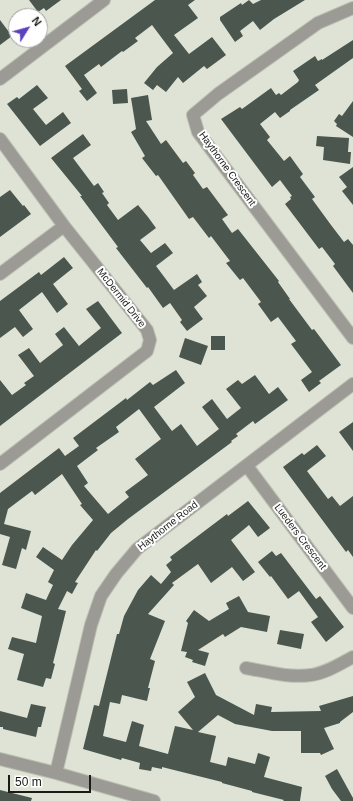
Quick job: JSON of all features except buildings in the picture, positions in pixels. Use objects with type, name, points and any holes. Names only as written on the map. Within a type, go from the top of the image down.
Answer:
[{"type":"street","points":[[0,79],[104,0]]},
{"type":"street","name":"Haythorne Crescent","points":[[353,8],[318,23],[218,94],[193,115],[198,132],[353,338]]},
{"type":"street","name":"McDermid Drive","points":[[0,139],[64,226],[147,330],[150,340],[147,351],[0,464]]},
{"type":"street","points":[[0,274],[64,226]]},
{"type":"street","name":"Haythorne Road","points":[[56,773],[91,625],[101,596],[116,574],[137,549],[353,384]]},
{"type":"street","name":"Lueders Crescent","points":[[247,466],[353,608]]},
{"type":"street","points":[[246,668],[283,675],[311,675],[333,668],[353,657]]},
{"type":"street","points":[[0,759],[56,773],[154,801]]}]
